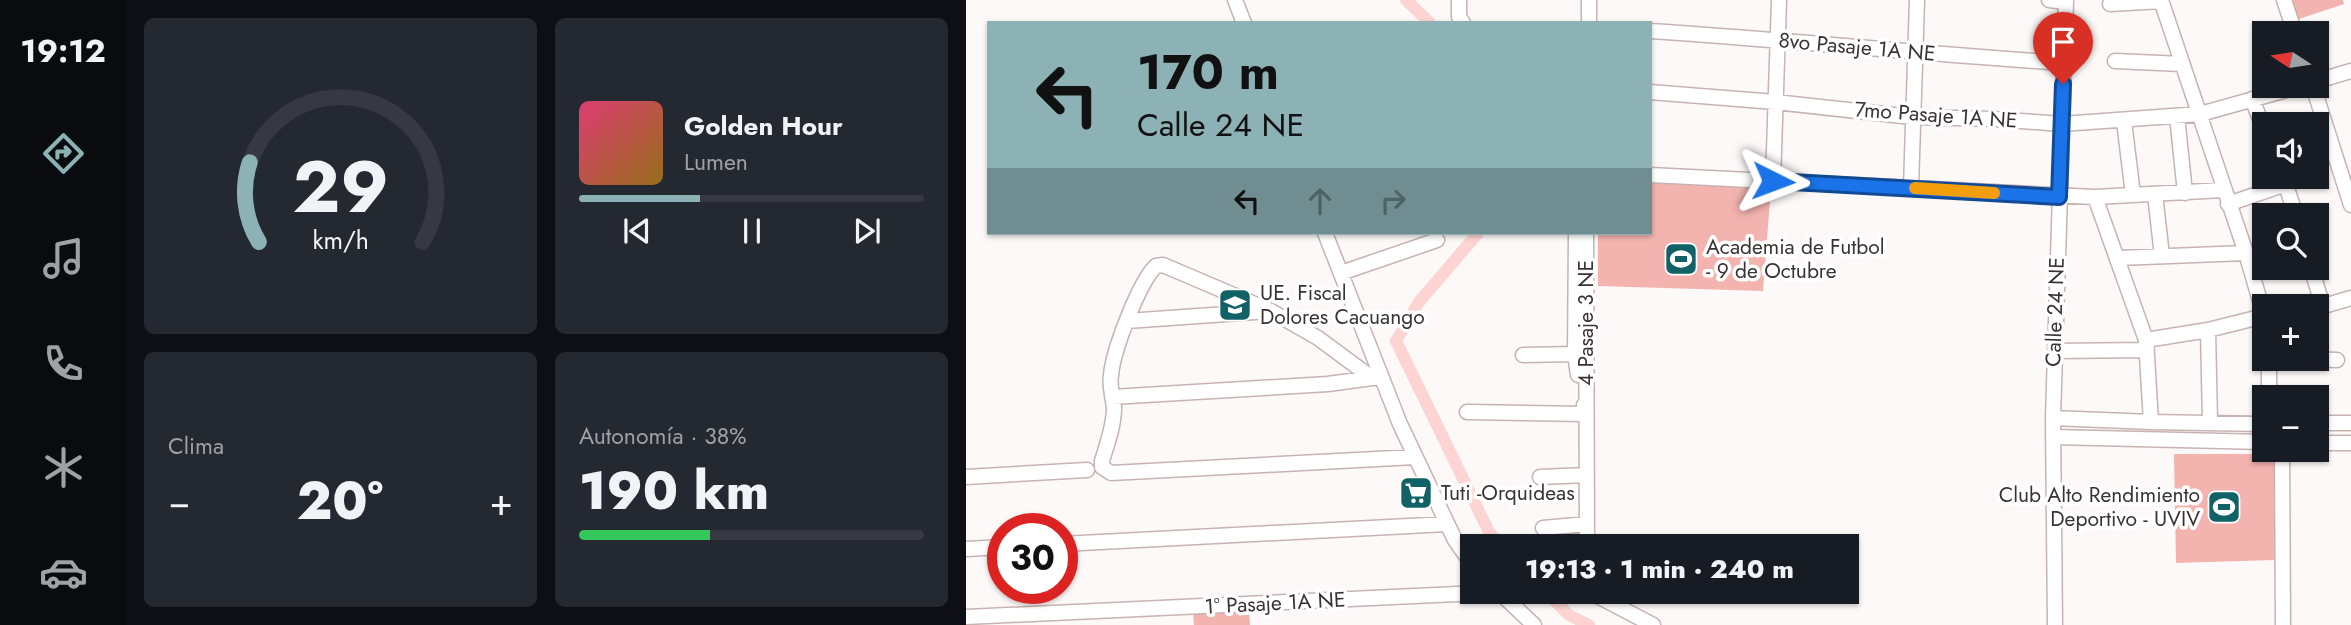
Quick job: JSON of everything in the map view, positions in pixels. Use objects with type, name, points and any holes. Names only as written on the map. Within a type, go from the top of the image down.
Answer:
[{"type":"street","points":[[1235,0],[1243,21]]},
{"type":"street","points":[[1459,0],[1459,17],[1462,21]]},
{"type":"street","points":[[1580,0],[1580,21]]},
{"type":"street","points":[[1588,21],[1589,0]]},
{"type":"street","points":[[1773,181],[1779,0]]},
{"type":"street","points":[[1911,188],[1917,0]]},
{"type":"street","points":[[2049,0],[2066,1]]},
{"type":"street","points":[[2110,4],[2161,0],[2258,294]]},
{"type":"street","points":[[2284,0],[2291,21]]},
{"type":"street","name":"Calle 24 NE","points":[[2055,625],[2054,351],[2066,1]]},
{"type":"street","name":"8vo Pasaje 1A NE","points":[[1652,31],[2064,64]]},
{"type":"street","points":[[2115,61],[2182,64]]},
{"type":"street","points":[[2329,78],[2351,71]]},
{"type":"street","name":"7mo Pasaje 1A NE","points":[[1652,92],[1912,117],[2062,124],[2200,114],[2256,98]]},
{"type":"street","points":[[2317,98],[2351,205]]},
{"type":"street","points":[[2252,99],[2257,112]]},
{"type":"street","points":[[2177,117],[2185,193]]},
{"type":"street","points":[[2124,121],[2133,195]]},
{"type":"street","points":[[1652,175],[2059,197],[2185,193],[2226,197],[2256,189]]},
{"type":"street","points":[[2155,194],[2162,256]]},
{"type":"street","points":[[2095,197],[2147,345],[2151,422]]},
{"type":"street","points":[[1326,235],[1377,378],[1460,547]]},
{"type":"street","name":"4 Pasaje 3 NE","points":[[1576,235],[1575,354],[1585,414]]},
{"type":"street","name":"4 Pasaje 3 NE","points":[[1586,235],[1586,534]]},
{"type":"street","points":[[1341,273],[1437,240]]},
{"type":"street","points":[[2118,258],[2246,253]]},
{"type":"street","points":[[1377,378],[1318,338],[1271,311],[1163,265],[1156,265],[1127,321],[1112,367],[1110,384],[1113,418],[1102,467],[1111,473],[1415,457]]},
{"type":"street","points":[[2329,304],[2351,298]]},
{"type":"street","points":[[1127,321],[1271,311]]},
{"type":"street","points":[[2054,351],[2147,345],[2252,319]]},
{"type":"street","points":[[2208,330],[2210,423]]},
{"type":"street","points":[[1523,355],[1575,354]]},
{"type":"street","points":[[2329,360],[2337,360]]},
{"type":"street","points":[[1112,397],[1328,384],[1377,378]]},
{"type":"street","points":[[1467,412],[1585,414]]},
{"type":"street","points":[[2053,418],[2252,424]]},
{"type":"street","points":[[2329,423],[2351,423]]},
{"type":"street","points":[[2053,437],[2252,442]]},
{"type":"street","points":[[2329,443],[2351,443]]},
{"type":"street","points":[[2282,462],[2283,625]]},
{"type":"street","points":[[966,477],[1087,470]]},
{"type":"street","points":[[1540,477],[1586,475]]},
{"type":"street","points":[[1078,543],[1447,524]]},
{"type":"street","points":[[1543,528],[1586,524]]},
{"type":"street","points":[[966,549],[987,548]]},
{"type":"street","name":"1° Pasaje 1A NE","points":[[966,617],[1460,594]]},
{"type":"street","points":[[1512,604],[1534,625]]},
{"type":"street","points":[[1613,604],[1653,625]]},
{"type":"shaded area","points":[[2290,0],[2343,0],[2344,4],[2296,20]]},
{"type":"shaded area","name":"Academia de Futbol - 9 de Octubre","points":[[1652,180],[1771,187],[1763,291],[1598,286],[1598,235],[1652,235]]},
{"type":"shaded area","name":"Club Alto Rendimiento Deportivo - UVIV","points":[[2174,454],[2252,454],[2252,462],[2274,462],[2274,560],[2176,563]]},
{"type":"shaded area","points":[[1249,610],[1250,625],[1194,625],[1193,613]]},
{"type":"waterway","points":[[1406,0],[1428,21]]},
{"type":"waterway","points":[[1476,235],[1419,302],[1396,341],[1491,534]]},
{"type":"waterway","points":[[1558,604],[1569,615],[1589,625]]},
{"type":"slow traffic","points":[[1915,188],[1994,193]]},
{"type":"place","name":"Academia de Futbol - 9 de Octubre","points":[[1681,259]]},
{"type":"place","name":"UE. Fiscal Dolores Cacuango","points":[[1235,305]]},
{"type":"place","name":"Tuti -Orquideas","points":[[1416,493]]},
{"type":"place","name":"Club Alto Rendimiento Deportivo - UVIV","points":[[2224,507]]},
{"type":"route","points":[[1773,181],[2059,197],[2063,84]]}]
